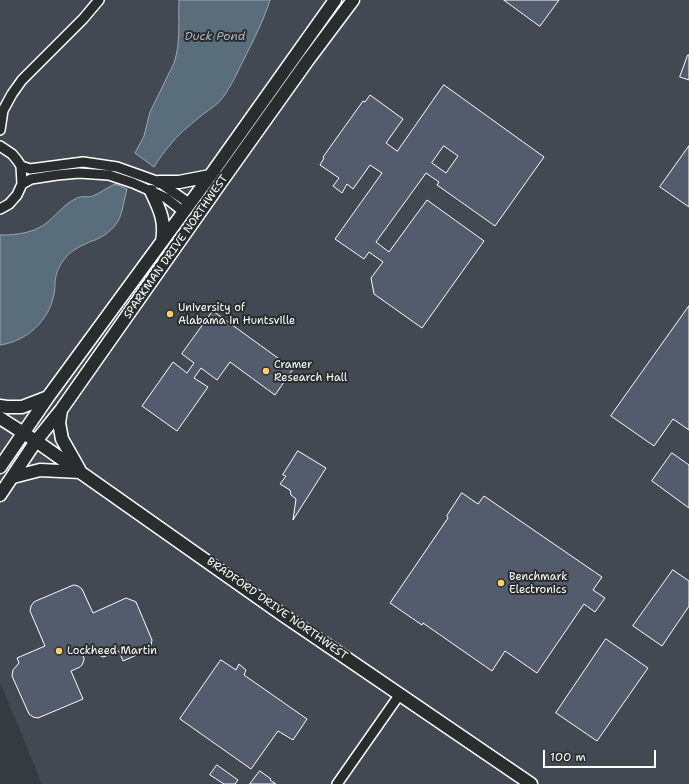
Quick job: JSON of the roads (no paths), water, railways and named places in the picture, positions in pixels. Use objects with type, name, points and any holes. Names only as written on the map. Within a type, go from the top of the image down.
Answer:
[{"type":"main road","name":"SPARKMAN DRIVE NORTHWEST","points":[[1,462],[24,433],[48,397],[187,208],[335,0]]},
{"type":"main road","name":"SPARKMAN DRIVE NORTHWEST","points":[[0,495],[36,441],[61,410],[308,60],[353,0]]},
{"type":"main road","points":[[162,241],[164,233],[162,217],[155,187],[210,176]]},
{"type":"main road","points":[[0,406],[22,407],[48,397]]},
{"type":"main road","points":[[61,410],[59,423],[62,439],[81,472]]},
{"type":"main road","name":"BRADFORD DRIVE NORTHWEST","points":[[0,418],[81,472],[283,615],[530,784]]},
{"type":"main road","points":[[12,477],[40,470],[81,472]]},
{"type":"street","points":[[0,130],[2,113],[12,94],[22,80],[83,19],[99,0]]},
{"type":"street","points":[[0,146],[12,154],[20,166],[22,184],[17,195],[10,204],[0,209]]},
{"type":"street","points":[[20,166],[30,169],[83,162],[117,167],[155,187],[180,209],[187,208],[198,216]]},
{"type":"street","points":[[22,184],[31,179],[79,173],[109,175],[133,183],[155,187]]},
{"type":"street","points":[[337,784],[400,694]]},
{"type":"water","name":"Duck Pond","points":[[179,0],[270,0],[254,39],[233,82],[224,96],[217,104],[199,117],[176,138],[154,167],[135,153],[144,136],[150,112],[174,63],[178,47]]},
{"type":"water","points":[[115,184],[127,189],[121,214],[116,224],[103,236],[75,249],[64,260],[56,275],[51,304],[42,321],[28,334],[10,343],[0,345],[0,235],[20,234],[32,231],[44,225],[71,201],[80,197],[93,196]]},
{"type":"place","name":"University of Alabama in Huntsville","points":[[170,314]]},
{"type":"place","name":"Cramer Research Hall","points":[[266,371]]},
{"type":"place","name":"Benchmark Electronics","points":[[501,583]]},
{"type":"place","name":"Lockheed Martin","points":[[59,651]]}]
